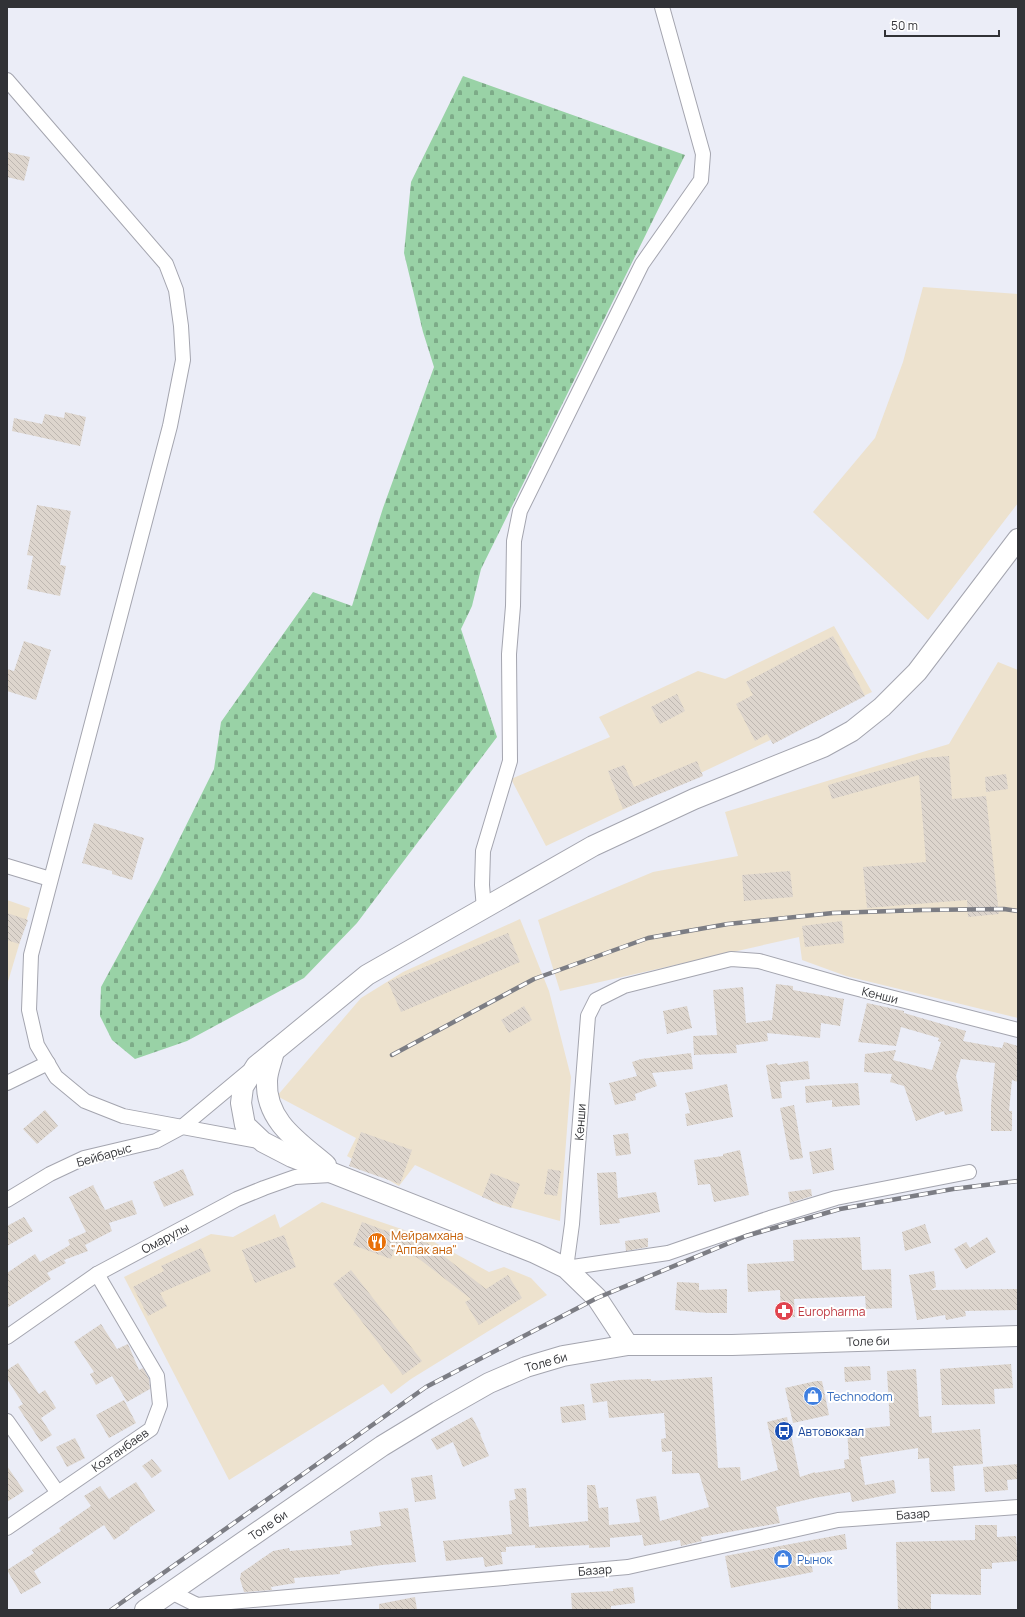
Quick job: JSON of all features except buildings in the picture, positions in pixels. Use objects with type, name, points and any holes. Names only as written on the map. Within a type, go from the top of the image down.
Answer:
[{"type":"main road","points":[[628,1345],[597,1298],[566,1268],[535,1253],[292,1157],[263,1142],[245,1125],[241,1103],[243,1087],[256,1066],[367,975],[593,846],[694,799],[823,747],[852,731],[882,707],[917,672],[1018,539]]},
{"type":"main road","points":[[274,1052],[267,1081],[269,1105],[281,1126],[337,1175]]},
{"type":"main road","name":"Толе би","points":[[145,1610],[382,1446],[489,1383],[526,1367],[563,1356],[628,1345],[732,1345],[1018,1336]]},
{"type":"street","points":[[484,909],[482,885],[483,851],[510,761],[510,654],[513,606],[514,541],[520,511],[642,264],[702,180],[703,154],[662,7]]},
{"type":"street","points":[[7,80],[166,264],[176,290],[181,326],[183,360],[170,426],[30,955],[29,1010],[37,1045],[56,1077],[85,1101],[123,1116],[263,1142]]},
{"type":"street","points":[[7,866],[50,879]]},
{"type":"street","name":"Кенши","points":[[566,1268],[572,1224],[588,1016],[596,1000],[624,986],[731,959],[759,961],[847,986],[1018,1030]]},
{"type":"street","points":[[7,1083],[48,1063]]},
{"type":"street","name":"Бейбарыс","points":[[7,1200],[50,1174],[84,1158],[156,1141],[182,1127],[256,1066]]},
{"type":"street","points":[[566,1268],[668,1253],[770,1218],[836,1198],[969,1172]]},
{"type":"street","name":"Омарулы","points":[[7,1337],[97,1274],[237,1199],[296,1177],[337,1175]]},
{"type":"street","name":"Козганбаев","points":[[7,1528],[151,1429],[160,1405],[157,1376],[97,1274]]},
{"type":"street","points":[[7,1421],[58,1493]]},
{"type":"street","name":"Базар","points":[[171,1592],[197,1605],[628,1567],[838,1520],[1018,1507]]},
{"type":"shaded area","points":[[923,287],[1018,294],[1018,503],[928,620],[813,512],[875,438],[903,362]]},
{"type":"shaded area","points":[[834,626],[872,692],[546,846],[511,779],[610,737],[599,717],[698,671],[725,679]]},
{"type":"shaded area","points":[[998,662],[1018,670],[1018,1018],[846,976],[802,960],[799,937],[560,991],[538,920],[653,872],[738,856],[725,812],[949,744]]},
{"type":"shaded area","points":[[7,900],[30,908],[7,985]]},
{"type":"shaded area","points":[[520,919],[549,991],[571,1077],[560,1221],[498,1204],[415,1165],[399,1186],[347,1156],[356,1138],[277,1096],[361,998],[403,972]]},
{"type":"shaded area","points":[[322,1202],[425,1237],[489,1272],[504,1267],[531,1278],[547,1295],[411,1379],[391,1394],[383,1384],[229,1480],[124,1277],[211,1234],[233,1237],[275,1214],[280,1228]]},
{"type":"green space","points":[[463,76],[685,155],[481,569],[472,606],[461,629],[497,737],[357,923],[304,978],[187,1041],[135,1059],[112,1040],[100,1016],[101,987],[159,880],[214,769],[221,722],[313,592],[352,606],[383,508],[434,367],[423,332],[404,253],[411,182]]},
{"type":"railway","points":[[392,1055],[534,979],[648,938],[728,924],[833,913],[1004,909],[1018,911]]},
{"type":"railway","points":[[111,1610],[426,1387],[597,1298],[746,1236],[840,1209],[953,1189],[1018,1181]]},
{"type":"place","name":"Мейрамхана \"Аппак ана\"","points":[[377,1242]]},
{"type":"place","name":"Europharma","points":[[784,1311]]},
{"type":"place","name":"Technodom","points":[[813,1396]]},
{"type":"place","name":"Автовокзал","points":[[784,1431]]},
{"type":"place","name":"Рынок","points":[[783,1559]]}]
